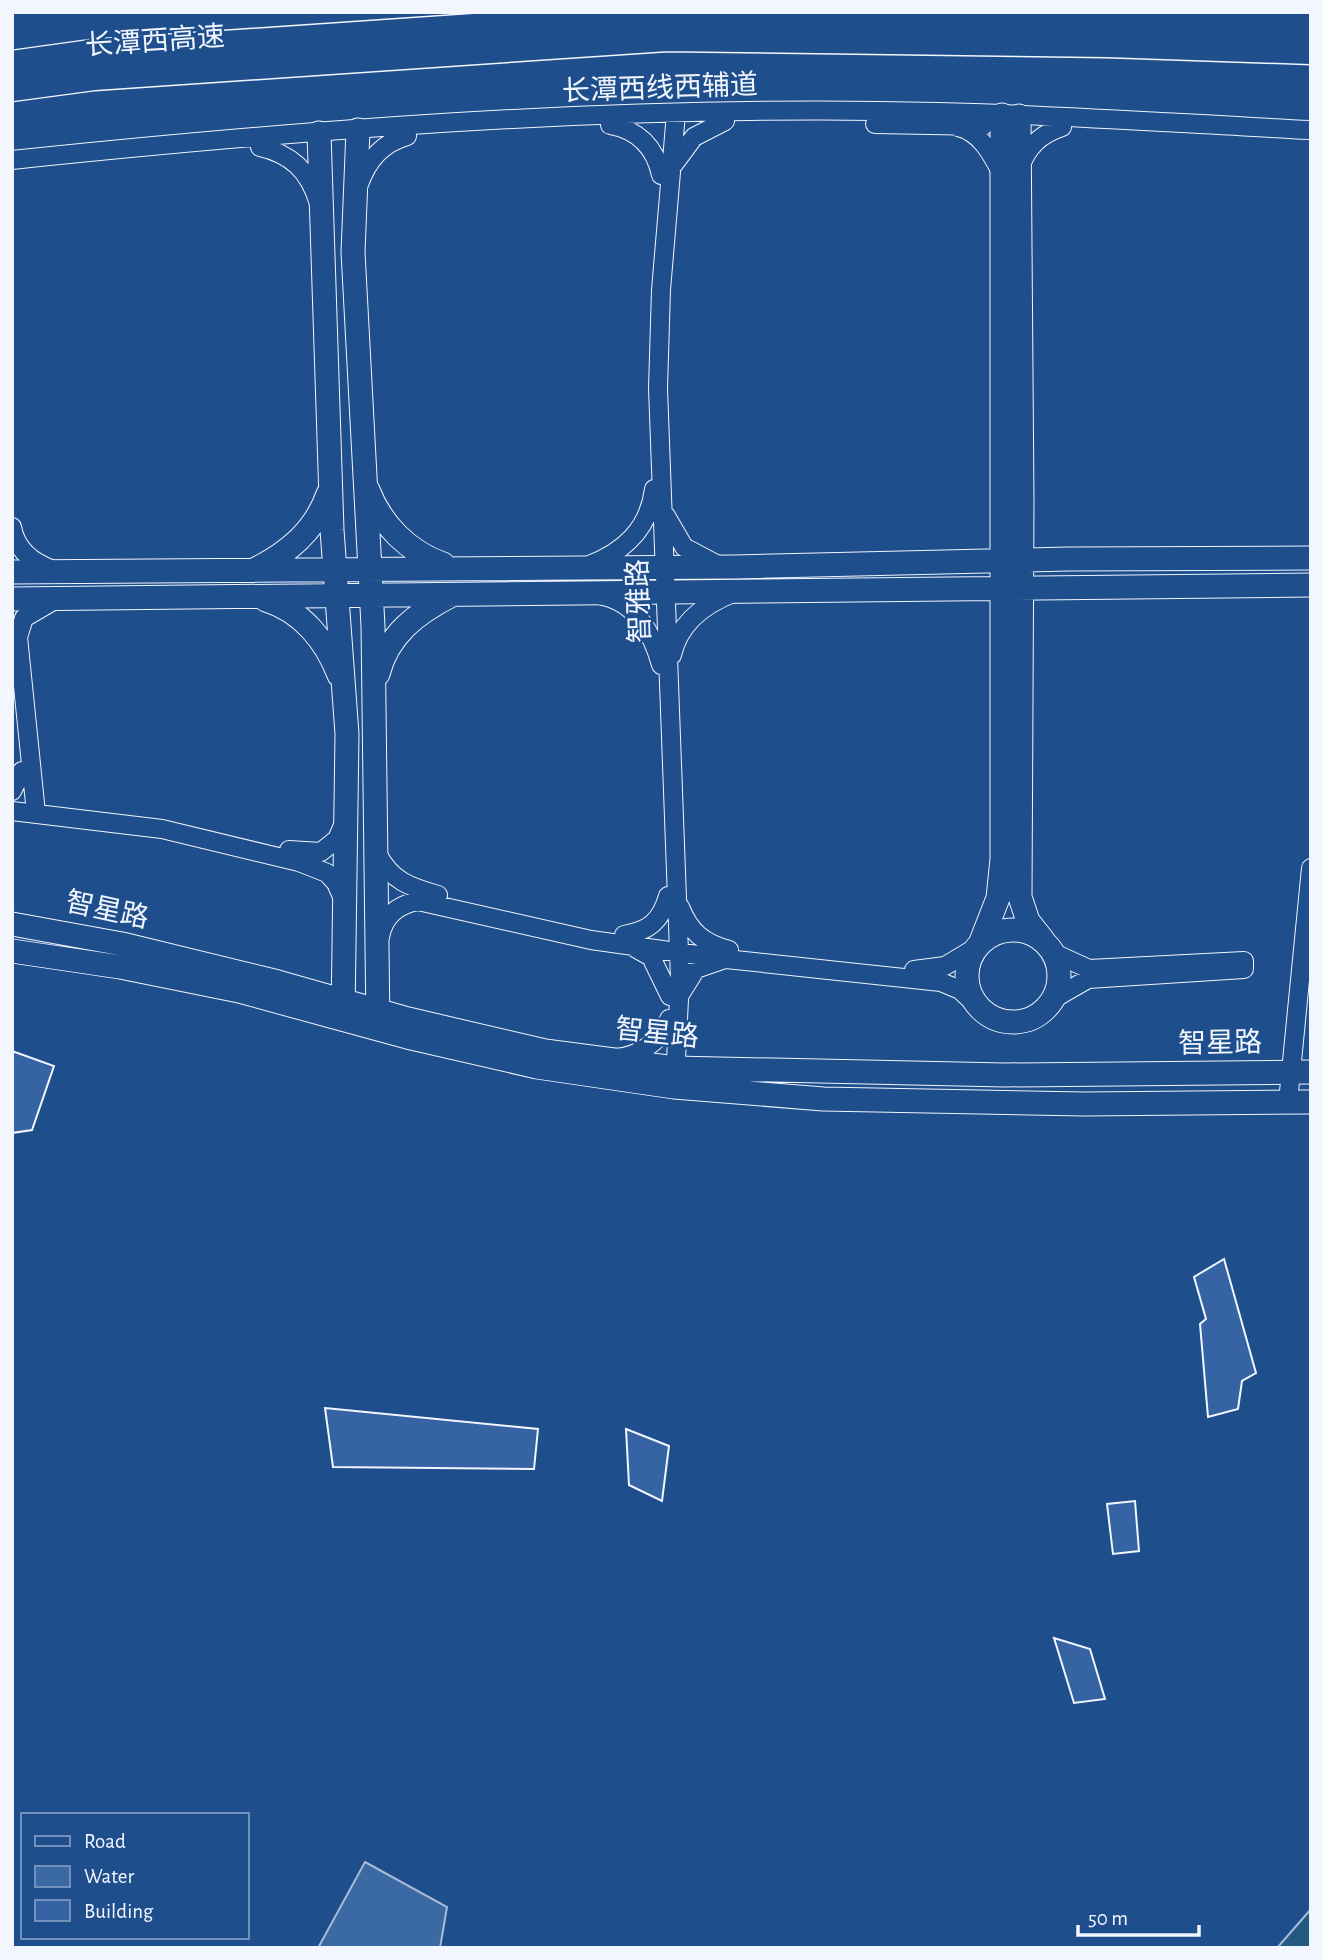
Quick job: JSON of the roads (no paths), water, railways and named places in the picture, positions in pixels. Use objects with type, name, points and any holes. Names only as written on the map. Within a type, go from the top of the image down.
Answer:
[{"type":"highway","name":"长潭西高速","points":[[12,64],[91,53],[667,14],[1108,19],[1311,27]]},
{"type":"highway","name":"长潭西高速","points":[[12,88],[94,77],[667,38],[1107,44],[1311,51]]},
{"type":"main road","points":[[942,588],[966,592],[987,606],[1012,642],[1020,897],[1028,921],[1049,946],[1059,967],[1060,983],[1055,998],[1045,1011],[1032,1019],[1016,1023],[1000,1021],[976,1004],[966,976],[968,962],[991,920],[1001,883],[1012,642],[1013,587],[1010,121]]},
{"type":"main road","points":[[358,135],[353,252],[371,594],[379,944],[378,1020]]},
{"type":"main road","points":[[319,138],[335,569],[345,694],[347,817],[343,1010]]},
{"type":"main road","points":[[363,479],[380,514],[398,536],[425,557],[453,567]]},
{"type":"main road","points":[[253,570],[284,552],[310,529],[322,510],[331,481]]},
{"type":"main road","points":[[1013,503],[1039,545],[1056,556],[1074,559]]},
{"type":"main road","points":[[945,562],[975,552],[987,542],[1013,503]]},
{"type":"main road","points":[[12,572],[734,567],[1074,559],[1311,558]]},
{"type":"main road","points":[[12,599],[1308,585]]},
{"type":"main road","points":[[1012,642],[1043,601],[1075,586]]},
{"type":"main road","points":[[374,695],[381,663],[398,633],[423,612],[456,593]]},
{"type":"main road","points":[[256,596],[276,603],[311,627],[330,655],[345,694]]},
{"type":"main road","name":"智星路","points":[[12,924],[122,944],[288,985],[343,1010]]},
{"type":"main road","points":[[978,946],[999,931],[1014,929],[1030,932],[1049,946]]},
{"type":"main road","name":"智星路","points":[[12,951],[120,967],[343,1010],[537,1067],[670,1077],[837,1099],[1084,1104],[1299,1102]]},
{"type":"main road","points":[[288,985],[302,986],[324,978],[333,972],[345,953]]},
{"type":"main road","points":[[379,974],[388,1000],[408,1019]]},
{"type":"main road","name":"智星路","points":[[378,1020],[408,1019],[545,1051],[605,1059],[670,1077],[1300,1073]]},
{"type":"street","name":"长潭西线西辅道","points":[[15,168],[358,135],[670,118],[939,112],[1062,127],[1311,138]]},
{"type":"street","name":"长潭西线西辅道","points":[[358,135],[407,136],[670,118],[944,125],[1010,121],[1311,130]]},
{"type":"street","name":"智雅路","points":[[670,118],[658,341],[658,493],[674,947],[670,1077]]},
{"type":"street","points":[[610,124],[627,128],[639,136],[665,174],[694,137],[725,121]]},
{"type":"street","points":[[944,125],[965,129],[977,137],[1009,173],[1031,145],[1050,131],[1062,127]]},
{"type":"street","points":[[355,204],[365,168],[386,145],[407,136]]},
{"type":"street","name":"长潭西线西辅道","points":[[15,168],[260,148],[319,138]]},
{"type":"street","points":[[260,148],[274,150],[301,166],[322,211]]},
{"type":"street","points":[[585,567],[623,547],[636,535],[648,519],[658,493]]},
{"type":"street","points":[[658,493],[666,518],[684,547],[699,558],[734,567]]},
{"type":"street","points":[[12,527],[16,542],[24,552],[39,564],[61,572]]},
{"type":"street","points":[[588,593],[611,597],[639,619],[650,632],[665,667]]},
{"type":"street","points":[[665,667],[692,618],[705,606],[733,593]]},
{"type":"street","points":[[23,805],[28,776],[18,637],[24,618],[32,611],[62,598]]},
{"type":"street","points":[[12,674],[28,776],[43,796],[55,805]]},
{"type":"street","points":[[23,805],[55,805],[161,821],[303,853],[321,852],[330,846],[342,830],[347,817]]},
{"type":"street","points":[[23,805],[162,829],[316,867],[337,883],[346,910]]},
{"type":"street","points":[[377,853],[391,876],[412,888],[494,911],[625,940],[651,957],[674,998],[696,970],[728,955]]},
{"type":"street","points":[[1299,1102],[1311,868]]},
{"type":"street","points":[[625,940],[652,926],[672,897],[692,931],[728,955],[908,970],[945,966],[978,946]]},
{"type":"street","points":[[379,944],[390,913],[404,904],[418,901],[506,922],[728,955],[941,982],[960,990],[976,1004]]},
{"type":"street","points":[[1300,1073],[1311,936]]},
{"type":"street","points":[[1049,946],[1088,969],[1244,961],[1244,969],[1088,979],[1055,998]]},
{"type":"street","name":"智雅路","points":[[670,1077],[669,1019],[674,998]]},
{"type":"street","points":[[605,1059],[622,1057],[646,1048],[666,1029],[669,1019]]},
{"type":"water","points":[[365,1862],[447,1907],[440,1948],[318,1948]]}]
